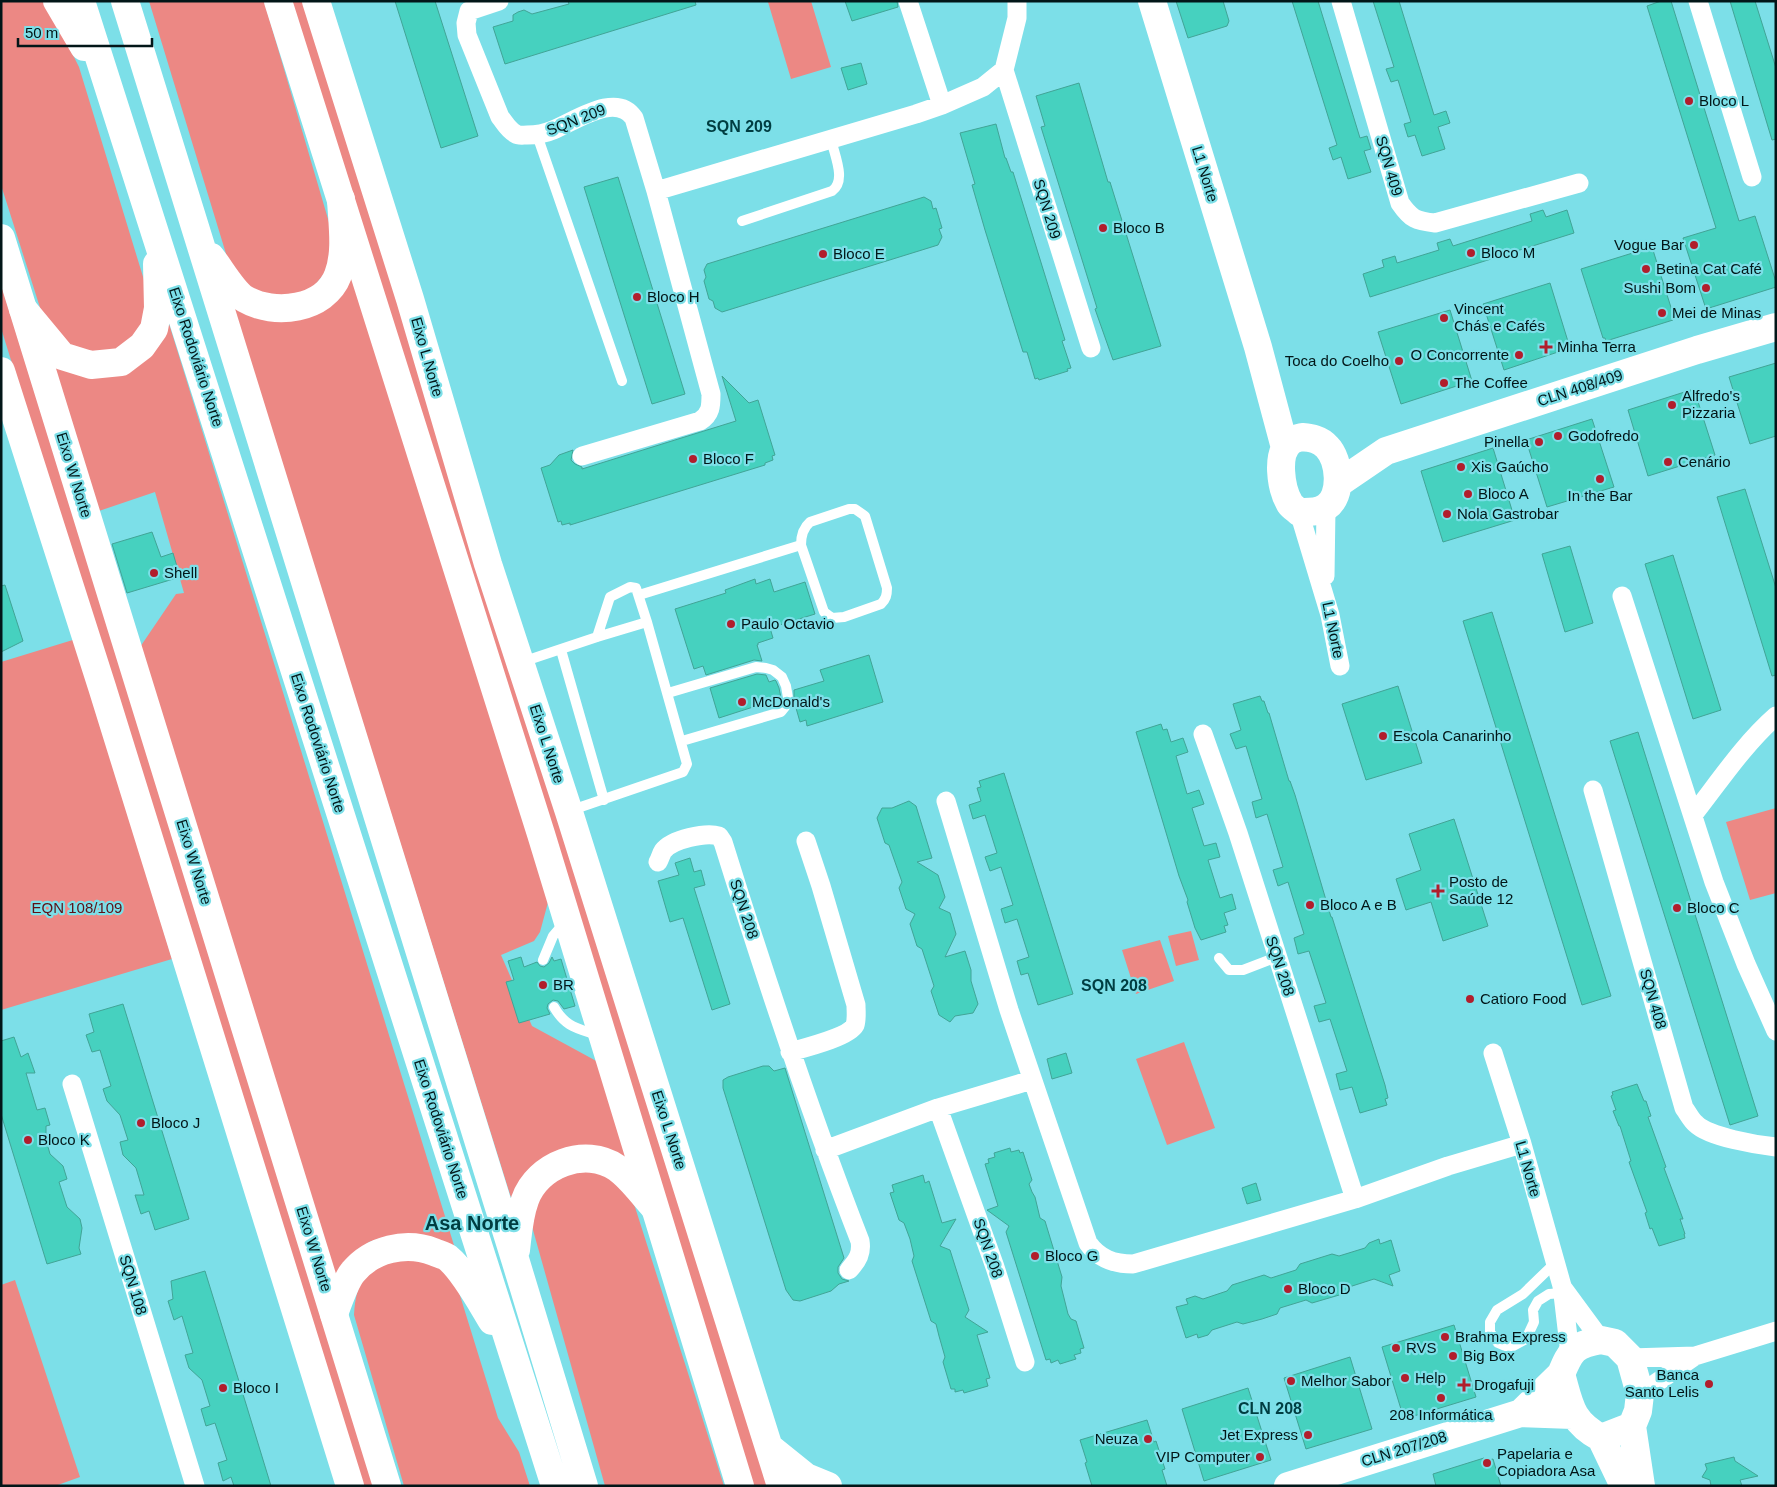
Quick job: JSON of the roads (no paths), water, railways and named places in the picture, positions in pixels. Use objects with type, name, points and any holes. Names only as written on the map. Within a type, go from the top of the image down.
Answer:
[{"type":"main road","points":[[57,1],[109,90]]},
{"type":"main road","name":"Eixo Rodoviário Norte","points":[[81,1],[555,1486]]},
{"type":"main road","points":[[124,1],[584,1486]]},
{"type":"main road","points":[[134,30],[137,1]]},
{"type":"main road","points":[[278,1],[567,919],[740,1486]]},
{"type":"main road","name":"Eixo L Norte","points":[[316,1],[410,298],[488,564],[569,812],[781,1486]]},
{"type":"main road","name":"L1 Norte","points":[[1152,1],[1258,347],[1293,442]]},
{"type":"main road","points":[[199,240],[233,287],[244,298],[264,306],[288,308],[306,304],[330,290],[338,275],[343,254],[341,199]]},
{"type":"main road","points":[[23,309],[62,356],[91,365],[122,362],[142,346],[154,329],[158,308],[157,235]]},
{"type":"main road","name":"Eixo W Norte","points":[[1,238],[387,1486]]},
{"type":"main road","name":"CLN 408/409","points":[[1339,483],[1386,451],[1697,350],[1776,327]]},
{"type":"main road","points":[[1,371],[108,706],[350,1486]]},
{"type":"main road","points":[[1317,439],[1326,445],[1330,451],[1334,458],[1339,483],[1333,501],[1326,508],[1317,512],[1299,512],[1291,504],[1280,465],[1293,442],[1317,439]]},
{"type":"main road","name":"CLN 408/409","points":[[1330,451],[1386,451]]},
{"type":"main road","points":[[515,1259],[520,1220],[528,1193],[538,1179],[564,1162],[588,1158],[609,1164],[626,1177],[654,1207]]},
{"type":"main road","points":[[334,1314],[352,1272],[372,1255],[394,1248],[428,1250],[447,1257],[458,1268],[512,1351]]},
{"type":"main road","points":[[1624,1486],[1601,1438],[1588,1431],[1573,1415],[1565,1364],[1584,1343],[1601,1340],[1615,1343],[1630,1358],[1640,1394],[1638,1411],[1632,1426],[1641,1486]]},
{"type":"main road","name":"CLN 207/208","points":[[1521,1413],[1565,1364]]},
{"type":"main road","name":"CLN 207/208","points":[[1288,1486],[1521,1413],[1573,1415]]},
{"type":"main road","points":[[1601,1438],[1632,1426]]},
{"type":"main road","points":[[770,1448],[806,1477],[828,1486]]},
{"type":"street","name":"SQN 209","points":[[499,1],[467,6],[466,23],[467,35],[500,117],[507,127],[517,135],[538,135],[554,130],[599,109],[611,106],[630,112],[634,118],[712,394],[711,408],[707,416],[688,426],[582,456]]},
{"type":"street","points":[[908,1],[942,105]]},
{"type":"street","points":[[656,191],[942,105],[983,87],[1004,70],[1017,18],[1017,1]]},
{"type":"street","name":"SQN 409","points":[[1342,1],[1400,203],[1408,214],[1418,221],[1435,223],[1579,183]]},
{"type":"street","points":[[1698,1],[1752,176]]},
{"type":"street","name":"SQN 209","points":[[1004,70],[1091,348]]},
{"type":"street","name":"L1 Norte","points":[[1325,595],[1326,508]]},
{"type":"street","name":"L1 Norte","points":[[1299,512],[1325,595],[1340,666]]},
{"type":"street","points":[[1622,596],[1714,882],[1746,964],[1771,1004],[1776,1031]]},
{"type":"street","points":[[1693,815],[1764,726],[1776,716]]},
{"type":"street","name":"SQN 208","points":[[1204,734],[1238,833],[1355,1199]]},
{"type":"street","name":"SQN 408","points":[[1593,790],[1684,1108],[1696,1124],[1707,1131],[1725,1137],[1776,1147]]},
{"type":"street","points":[[946,802],[1032,1080],[1088,1243],[1101,1257],[1117,1263],[1133,1264],[1355,1199],[1448,1166],[1522,1144]]},
{"type":"street","name":"SQN 208","points":[[658,862],[663,851],[674,842],[712,834],[720,836],[723,842],[790,1052],[860,1240],[860,1254],[849,1270]]},
{"type":"street","points":[[790,1052],[848,1032],[856,1020],[856,1005],[806,841]]},
{"type":"street","name":"L1 Norte","points":[[1493,1053],[1522,1144],[1562,1290],[1565,1364]]},
{"type":"street","points":[[825,1150],[938,1108],[1032,1080]]},
{"type":"street","name":"SQN 108","points":[[72,1084],[195,1486]]},
{"type":"street","name":"SQN 208","points":[[938,1108],[995,1267],[1024,1362]]},
{"type":"street","name":"L1 Norte","points":[[1562,1290],[1601,1340]]},
{"type":"street","points":[[1630,1358],[1695,1356],[1776,1331]]},
{"type":"street","points":[[1640,1394],[1695,1356]]},
{"type":"lane","points":[[538,135],[622,380]]},
{"type":"lane","points":[[742,221],[837,188],[839,182],[838,172],[831,139]]},
{"type":"lane","points":[[849,509],[860,511],[865,516],[887,588],[885,600],[881,604],[844,617],[830,617],[824,612],[801,545],[803,531],[810,522],[849,509]]},
{"type":"lane","points":[[639,596],[801,545]]},
{"type":"lane","points":[[569,812],[683,772],[688,760],[636,588],[630,587],[610,597],[597,637]]},
{"type":"lane","points":[[521,662],[647,622]]},
{"type":"lane","points":[[561,650],[604,800]]},
{"type":"lane","points":[[668,693],[756,667],[773,670],[782,676],[786,686],[788,698],[781,712],[682,740]]},
{"type":"lane","points":[[544,960],[554,936],[567,919]]},
{"type":"lane","points":[[1219,958],[1229,970],[1236,971],[1277,957]]},
{"type":"lane","points":[[554,1007],[560,1018],[569,1025],[602,1036]]},
{"type":"lane","points":[[1555,1263],[1523,1294],[1497,1310],[1490,1322],[1490,1332],[1498,1343],[1505,1346],[1513,1346],[1526,1339],[1534,1322],[1533,1310],[1538,1301],[1562,1290]]},
{"type":"place","name":"Bloco L","points":[[1689,101]]},
{"type":"place","name":"Bloco B","points":[[1103,228]]},
{"type":"place","name":"Vogue Bar","points":[[1694,245]]},
{"type":"place","name":"Bloco M","points":[[1471,253]]},
{"type":"place","name":"Bloco E","points":[[823,254]]},
{"type":"place","name":"Betina Cat Café","points":[[1646,269]]},
{"type":"place","name":"Sushi Bom","points":[[1706,288]]},
{"type":"place","name":"Bloco H","points":[[637,297]]},
{"type":"place","name":"Mei de Minas","points":[[1662,313]]},
{"type":"place","name":"Vincent Chás e Cafés","points":[[1444,318]]},
{"type":"place","name":"Minha Terra","points":[[1546,347]]},
{"type":"place","name":"O Concorrente","points":[[1519,355]]},
{"type":"place","name":"Toca do Coelho","points":[[1399,361]]},
{"type":"place","name":"The Coffee","points":[[1444,383]]},
{"type":"place","name":"Alfredo's Pizzaria","points":[[1672,405]]},
{"type":"place","name":"Godofredo","points":[[1558,436]]},
{"type":"place","name":"Pinella","points":[[1539,442]]},
{"type":"place","name":"Bloco F","points":[[693,459]]},
{"type":"place","name":"Cenário","points":[[1668,462]]},
{"type":"place","name":"Xis Gaúcho","points":[[1461,467]]},
{"type":"place","name":"In the Bar","points":[[1600,479]]},
{"type":"place","name":"Bloco A","points":[[1468,494]]},
{"type":"place","name":"Nola Gastrobar","points":[[1447,514]]},
{"type":"place","name":"Shell","points":[[154,573]]},
{"type":"place","name":"Paulo Octavio","points":[[731,624]]},
{"type":"place","name":"McDonald's","points":[[742,702]]},
{"type":"place","name":"Escola Canarinho","points":[[1383,736]]},
{"type":"place","name":"Posto de Saúde 12","points":[[1438,891]]},
{"type":"place","name":"Bloco A e B","points":[[1310,905]]},
{"type":"place","name":"Bloco C","points":[[1677,908]]},
{"type":"place","name":"BR","points":[[543,985]]},
{"type":"place","name":"Catioro Food","points":[[1470,999]]},
{"type":"place","name":"Bloco J","points":[[141,1123]]},
{"type":"place","name":"Bloco K","points":[[28,1140]]},
{"type":"place","name":"Bloco G","points":[[1035,1256]]},
{"type":"place","name":"Bloco D","points":[[1288,1289]]},
{"type":"place","name":"Brahma Express","points":[[1445,1337]]},
{"type":"place","name":"RVS","points":[[1396,1348]]},
{"type":"place","name":"Big Box","points":[[1453,1356]]},
{"type":"place","name":"Help","points":[[1405,1378]]},
{"type":"place","name":"Melhor Sabor","points":[[1291,1381]]},
{"type":"place","name":"Banca Santo Lelis","points":[[1709,1384]]},
{"type":"place","name":"Drogafuji","points":[[1464,1385]]},
{"type":"place","name":"Bloco I","points":[[223,1388]]},
{"type":"place","name":"208 Informática","points":[[1441,1398]]},
{"type":"place","name":"Jet Express","points":[[1308,1435]]},
{"type":"place","name":"Neuza","points":[[1148,1439]]},
{"type":"place","name":"VIP Computer","points":[[1260,1457]]},
{"type":"place","name":"Papelaria e Copiadora Asa","points":[[1487,1463]]},
{"type":"district","name":"SQN 209","points":[[739,126]]},
{"type":"district","name":"SQN 208","points":[[1114,985]]},
{"type":"district","name":"Asa Norte","points":[[472,1223]]},
{"type":"district","name":"CLN 208","points":[[1270,1408]]},
{"type":"park label","name":"EQN 108/109","points":[[77,908]]}]
